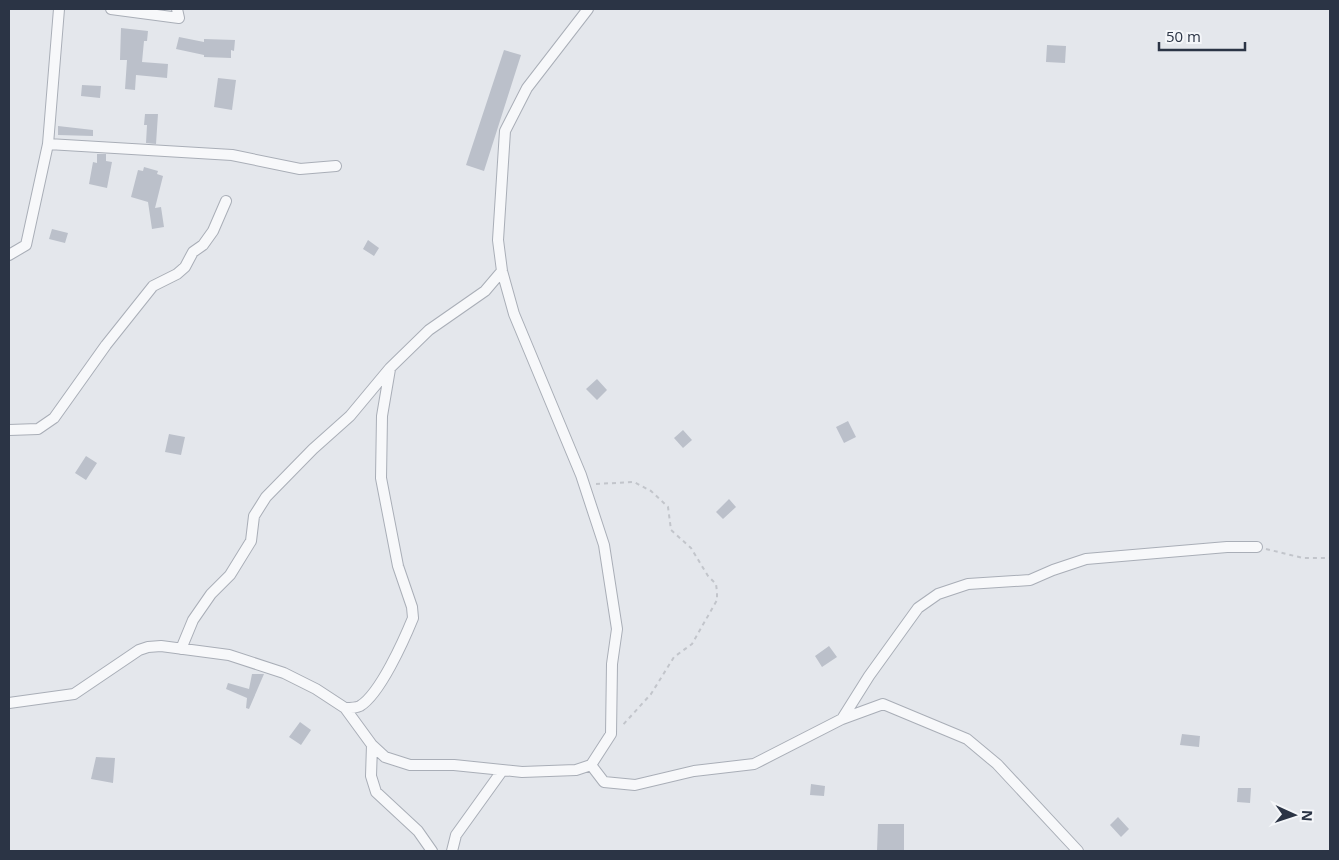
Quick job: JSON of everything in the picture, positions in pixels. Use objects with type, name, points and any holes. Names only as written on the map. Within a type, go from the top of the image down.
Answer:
[{"type":"street","points":[[9,255],[26,245],[48,144],[59,9]]},
{"type":"street","points":[[111,9],[179,18],[177,9]]},
{"type":"street","points":[[9,703],[74,694],[139,650],[148,647],[181,649],[229,655],[284,673],[344,708],[372,745],[384,757],[410,765],[454,765],[502,771],[576,770],[591,765],[611,734],[612,664],[617,629],[604,544],[581,474],[514,314],[502,271],[498,240],[506,131],[527,88],[588,9]]},
{"type":"street","points":[[48,144],[232,156],[300,169],[336,166]]},
{"type":"street","points":[[9,430],[38,429],[54,418],[106,345],[153,286],[177,274],[185,267],[193,252],[203,245],[213,231],[226,201]]},
{"type":"street","points":[[181,649],[193,620],[211,594],[230,575],[252,541],[254,516],[266,497],[313,449],[350,416],[390,368],[429,330],[485,292],[502,271]]},
{"type":"street","points":[[344,708],[358,707],[369,699],[383,680],[414,618],[398,566],[381,478],[382,416],[390,368]]},
{"type":"street","points":[[842,719],[869,676],[918,608],[938,594],[968,584],[1030,580],[1086,559],[1227,547],[1257,547]]},
{"type":"street","points":[[591,765],[604,782],[625,786],[694,771],[754,764],[842,719],[883,704],[967,738],[998,764],[1078,851]]},
{"type":"street","points":[[372,745],[371,776],[376,792],[418,831],[432,851]]},
{"type":"street","points":[[452,851],[456,835],[502,771]]},
{"type":"path","points":[[581,474],[598,485],[634,482],[651,491],[668,507],[671,530],[691,548],[708,576],[716,584],[717,592],[717,600],[692,644],[674,657],[660,681],[638,710],[611,734]]},
{"type":"path","points":[[1257,547],[1303,558],[1330,558]]},
{"type":"building","points":[[121,28],[148,31],[147,41],[144,41],[142,62],[168,64],[167,78],[136,75],[135,90],[125,89],[127,60],[120,60]]},
{"type":"building","points":[[179,37],[204,42],[204,39],[235,40],[234,51],[231,50],[231,58],[204,57],[204,55],[176,49]]},
{"type":"building","points":[[1047,45],[1066,46],[1065,63],[1046,62]]},
{"type":"building","points":[[504,50],[521,55],[484,171],[466,165]]},
{"type":"building","points":[[218,78],[236,80],[232,110],[214,107]]},
{"type":"building","points":[[82,85],[101,86],[100,98],[81,96]]},
{"type":"building","points":[[145,114],[158,114],[156,144],[146,143],[147,125],[144,125]]},
{"type":"building","points":[[58,126],[93,130],[93,136],[58,135]]},
{"type":"building","points":[[97,154],[106,154],[106,161],[112,162],[107,188],[89,184],[93,162],[97,163]]},
{"type":"building","points":[[144,167],[158,171],[157,174],[163,176],[155,208],[161,207],[164,227],[152,229],[148,202],[131,197],[138,170],[143,171]]},
{"type":"building","points":[[52,229],[68,233],[65,243],[49,239]]},
{"type":"building","points":[[368,240],[379,248],[374,256],[363,249]]},
{"type":"building","points":[[597,379],[607,390],[597,400],[586,389]]},
{"type":"building","points":[[848,421],[856,437],[844,443],[836,427]]},
{"type":"building","points":[[683,430],[692,440],[683,448],[674,438]]},
{"type":"building","points":[[169,434],[185,437],[181,455],[165,452]]},
{"type":"building","points":[[86,456],[97,463],[86,480],[75,473]]},
{"type":"building","points":[[729,499],[736,507],[723,519],[716,512]]},
{"type":"building","points":[[829,646],[837,657],[822,667],[815,656]]},
{"type":"building","points":[[252,674],[264,674],[249,709],[246,708],[247,698],[226,689],[228,683],[249,689]]},
{"type":"building","points":[[300,722],[311,730],[301,745],[289,737]]},
{"type":"building","points":[[1182,734],[1200,736],[1199,747],[1180,745]]},
{"type":"building","points":[[96,757],[115,758],[113,783],[91,779]]},
{"type":"building","points":[[811,784],[825,786],[824,796],[810,795]]},
{"type":"building","points":[[1238,788],[1251,788],[1250,803],[1237,802]]},
{"type":"building","points":[[1118,817],[1129,829],[1121,837],[1110,825]]},
{"type":"building","points":[[878,824],[904,824],[904,851],[877,851]]}]
